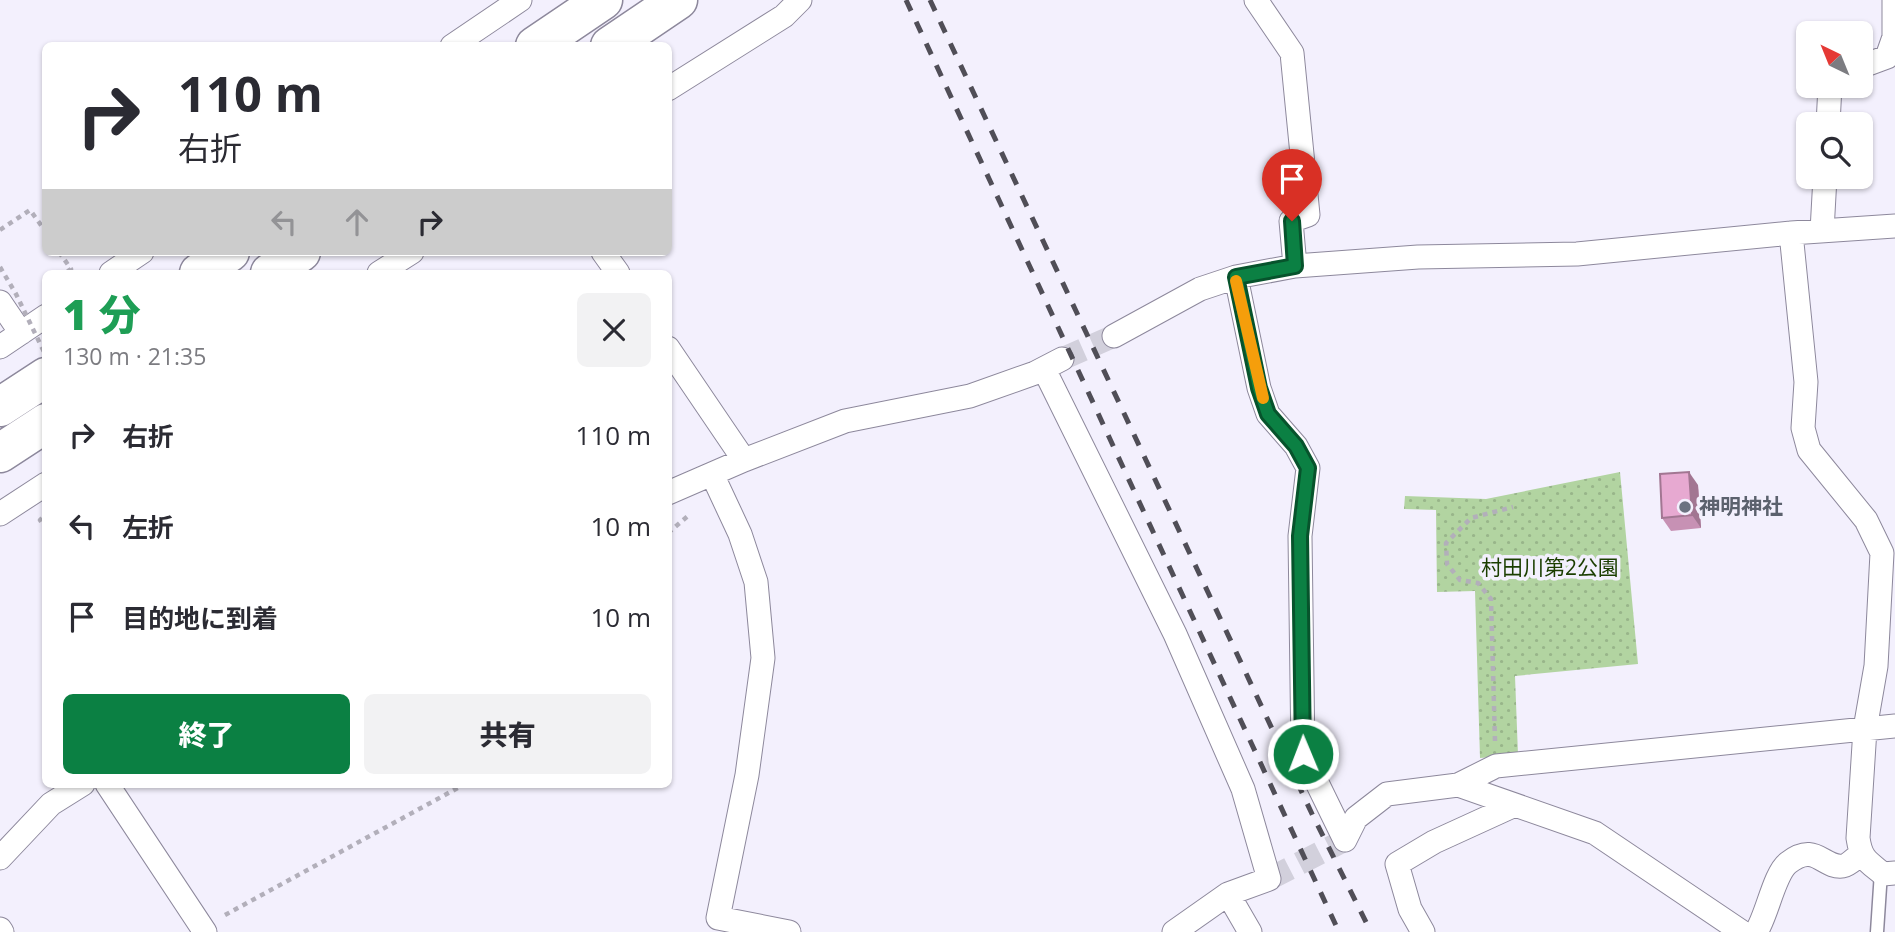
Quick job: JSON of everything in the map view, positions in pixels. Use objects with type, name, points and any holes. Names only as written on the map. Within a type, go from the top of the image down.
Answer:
[{"type":"highway","points":[[542,42],[603,0]]},
{"type":"highway","points":[[616,42],[678,0]]},
{"type":"highway","points":[[203,270],[224,256]]},
{"type":"highway","points":[[274,270],[295,256]]},
{"type":"highway","points":[[0,407],[42,380]]},
{"type":"highway","points":[[0,453],[42,426]]},
{"type":"street","points":[[458,42],[520,0]]},
{"type":"street","points":[[672,86],[784,16],[800,0]]},
{"type":"street","points":[[1256,0],[1292,53],[1308,215],[1292,221],[1295,266]]},
{"type":"street","points":[[1873,62],[1887,57],[1895,37],[1894,0]]},
{"type":"street","points":[[1822,231],[1824,189]]},
{"type":"street","points":[[1114,336],[1200,289],[1236,277],[1295,266],[1418,257],[1577,254],[1791,233],[1895,226]]},
{"type":"street","points":[[1791,233],[1806,382],[1803,428],[1808,450],[1866,520],[1882,553],[1876,666],[1865,729],[1858,838],[1861,854],[1888,872]]},
{"type":"street","points":[[115,270],[136,256]]},
{"type":"street","points":[[384,270],[406,256]]},
{"type":"street","points":[[1236,277],[1259,388],[1268,414],[1296,446],[1308,468],[1300,536],[1303,754],[1345,840],[1356,818],[1387,794],[1458,785],[1496,766],[1895,726]]},
{"type":"street","points":[[0,302],[21,333]]},
{"type":"street","points":[[0,347],[42,319]]},
{"type":"street","points":[[672,354],[744,460]]},
{"type":"street","points":[[672,491],[845,421],[970,396],[1053,364],[1243,789],[1269,878],[1228,894],[1174,932]]},
{"type":"street","points":[[712,474],[740,534],[756,582],[764,659],[747,775],[718,918],[789,932]]},
{"type":"street","points":[[0,514],[42,487]]},
{"type":"street","points":[[1458,785],[1595,833],[1742,932]]},
{"type":"street","points":[[0,858],[51,804],[77,788]]},
{"type":"street","points":[[110,788],[204,930]]},
{"type":"street","points":[[1423,932],[1410,909],[1397,864],[1434,842],[1515,805]]},
{"type":"street","points":[[1756,932],[1785,865],[1803,855],[1816,855],[1837,866],[1845,866],[1861,854]]},
{"type":"street","points":[[1228,894],[1250,932]]},
{"type":"lane","points":[[1877,932],[1888,872]]},
{"type":"path","points":[[0,230],[30,210],[42,226]]},
{"type":"path","points":[[62,256],[70,270]]},
{"type":"path","points":[[0,267],[42,348]]},
{"type":"path","points":[[1496,766],[1491,599],[1478,583],[1460,580],[1447,564],[1446,543],[1471,518],[1513,507]]},
{"type":"path","points":[[204,930],[458,788]]},
{"type":"green space","name":"村田川第2公園","points":[[1620,472],[1638,664],[1515,676],[1518,755],[1480,758],[1475,591],[1437,592],[1436,510],[1404,509],[1405,496],[1486,499]]},
{"type":"building","points":[[1689,472],[1692,515],[1662,518],[1660,474]]},
{"type":"tunnel","points":[[1062,359],[1114,336]]},
{"type":"tunnel","points":[[1269,879],[1345,840]]},
{"type":"railway","points":[[906,0],[1339,932]]},
{"type":"railway","points":[[930,0],[1313,816],[1371,932]]},
{"type":"slow traffic","points":[[1236,281],[1263,398]]},
{"type":"place","name":"神明神社","points":[[1685,507]]},
{"type":"route","points":[[1292,221],[1295,266],[1236,277],[1259,388],[1268,414],[1296,446],[1308,468],[1300,536],[1303,754]]}]
